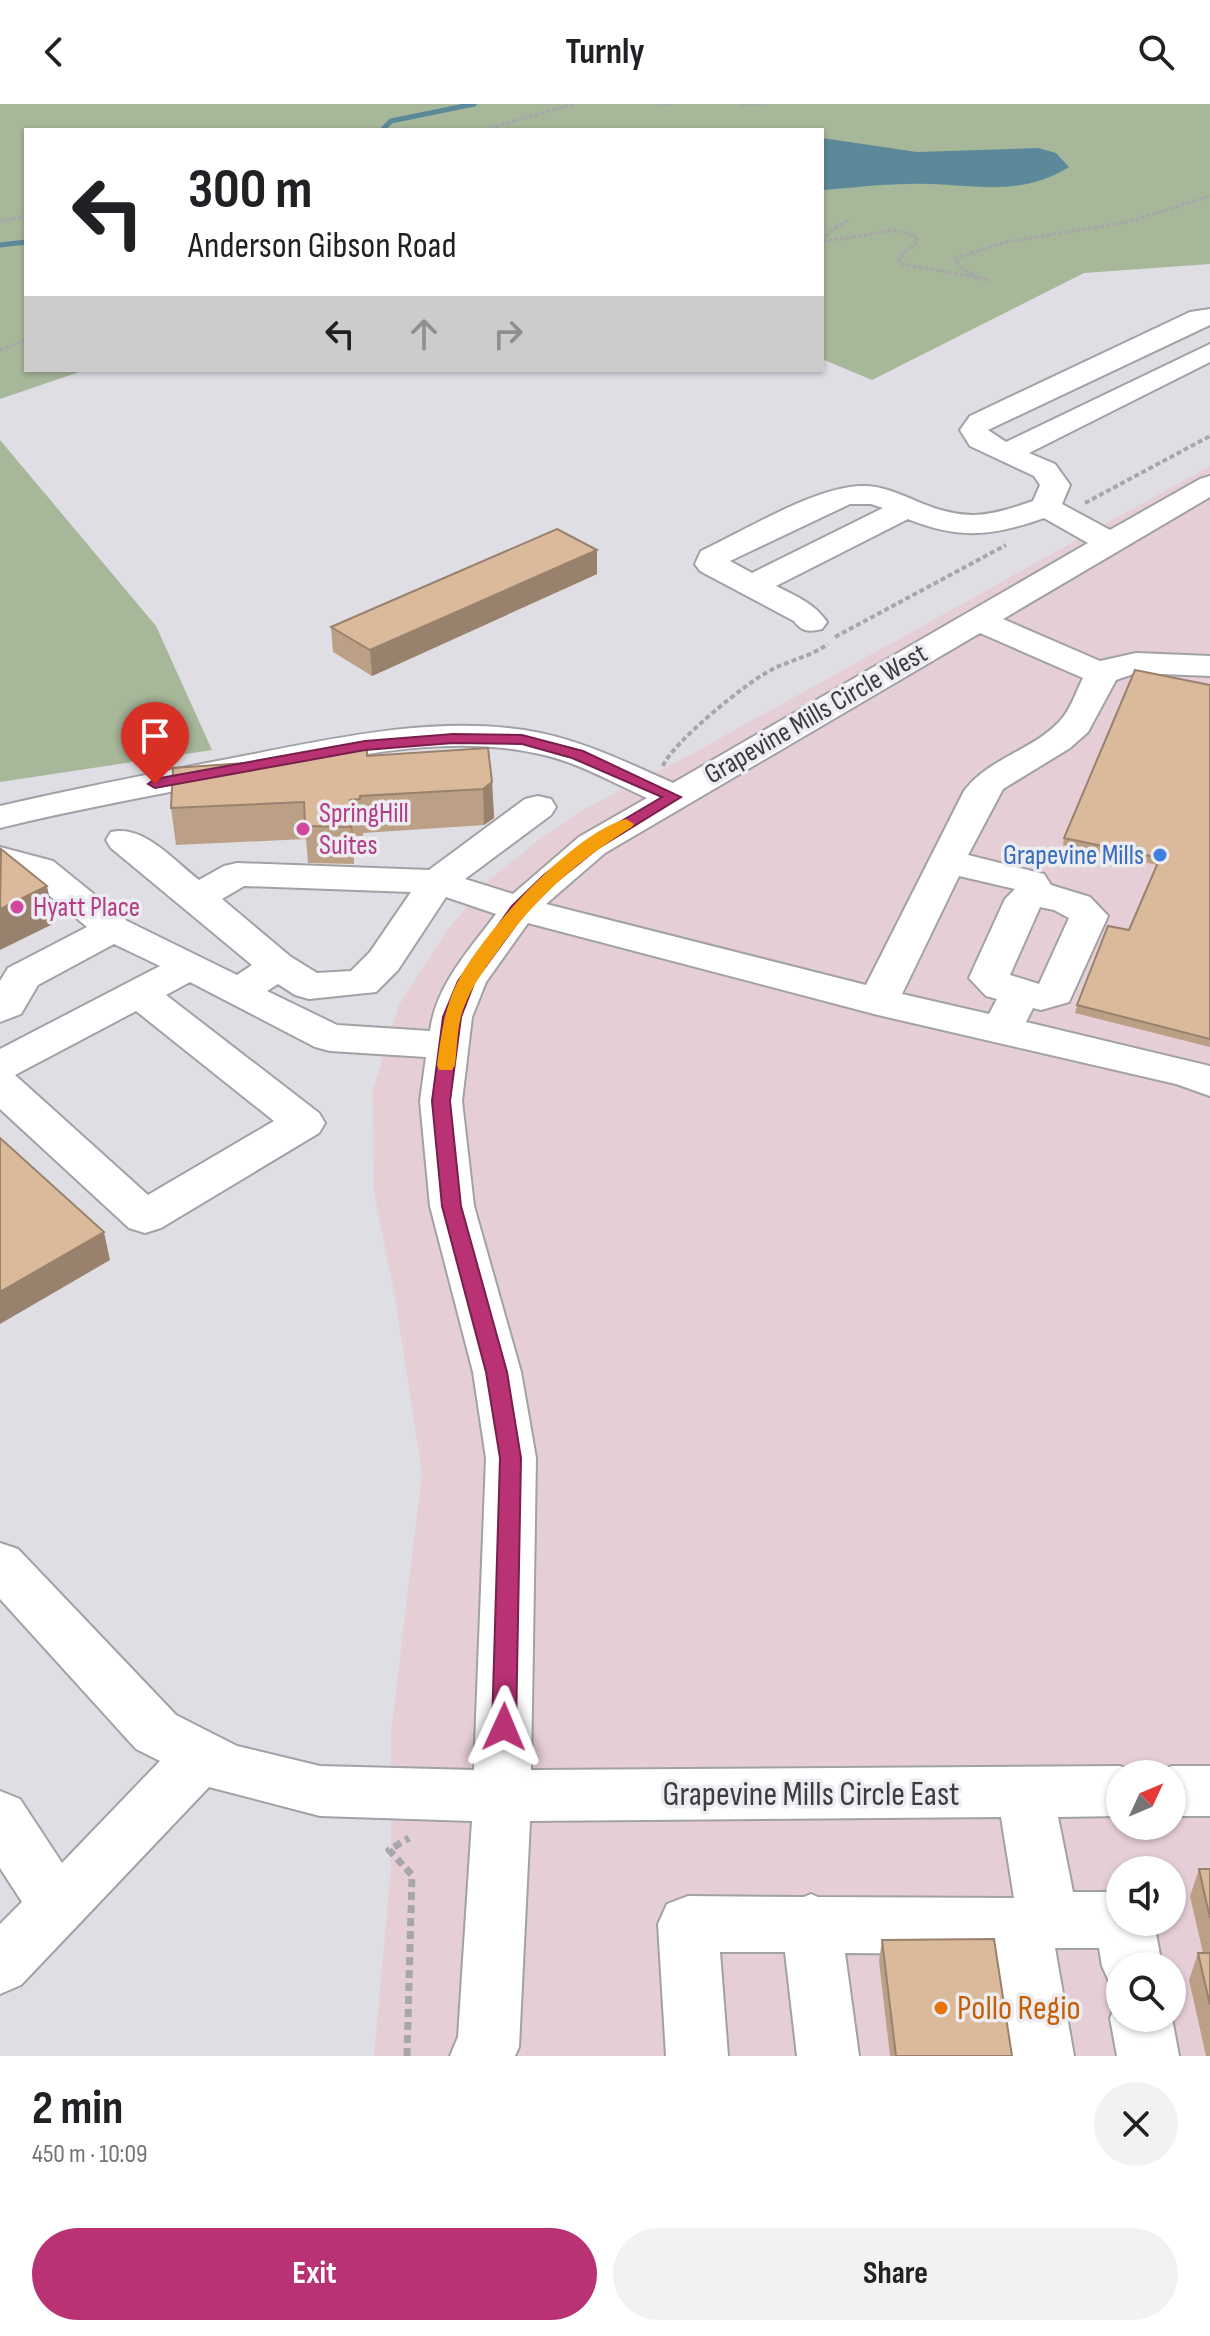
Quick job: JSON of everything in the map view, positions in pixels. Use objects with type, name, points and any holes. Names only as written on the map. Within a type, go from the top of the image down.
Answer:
[{"type":"street","points":[[1053,512],[1055,485],[1051,476],[980,440],[974,430],[980,422],[1199,318],[1210,317]]},
{"type":"street","points":[[1006,453],[1210,352]]},
{"type":"street","name":"Grapevine Mills Circle West","points":[[487,2053],[502,1796],[511,1458],[497,1372],[452,1206],[441,1101],[452,1017],[467,981],[518,910],[550,879],[660,791],[978,620],[1210,485]]},
{"type":"street","points":[[811,622],[805,614],[711,564],[712,558],[841,496],[875,495],[947,523],[967,526],[1053,512],[1110,543]]},
{"type":"street","points":[[752,586],[907,508]]},
{"type":"street","points":[[978,620],[1102,674]]},
{"type":"street","points":[[878,1002],[977,799],[990,781],[1058,741],[1076,725],[1102,674],[1116,666],[1136,663],[1210,666]]},
{"type":"street","points":[[0,817],[63,802],[365,745],[453,738],[522,740],[578,755],[660,791]]},
{"type":"street","points":[[124,840],[197,897],[277,966],[309,986],[362,983],[384,961],[437,882],[538,807]]},
{"type":"street","points":[[0,858],[40,869],[113,929],[330,1038],[448,1045]]},
{"type":"street","points":[[947,862],[1016,876],[1031,882],[1037,895]]},
{"type":"street","points":[[197,897],[237,874],[437,882],[518,910],[878,1002],[1187,1073],[1210,1082]]},
{"type":"street","points":[[1037,895],[1076,904],[1089,916],[1055,993],[1041,997],[1020,993],[1000,987],[989,978],[1024,899],[1037,895]]},
{"type":"street","points":[[0,1009],[7,1005],[22,977],[113,929]]},
{"type":"street","points":[[0,1066],[191,966]]},
{"type":"street","points":[[238,993],[277,966]]},
{"type":"street","points":[[0,1085],[145,1217],[304,1123],[138,993]]},
{"type":"street","points":[[1002,1030],[1020,993]]},
{"type":"street","name":"Grapevine Mills Circle East","points":[[0,1564],[156,1732],[226,1768],[320,1791],[502,1796],[1106,1791]]},
{"type":"street","points":[[0,1965],[201,1756]]},
{"type":"street","points":[[1186,1791],[1210,1791]]},
{"type":"street","points":[[1025,1792],[1043,2056]]},
{"type":"street","points":[[0,1817],[58,1907]]},
{"type":"street","points":[[697,2056],[688,1924],[811,1922],[1033,1941],[1106,1925]]},
{"type":"street","points":[[811,1922],[828,2056]]},
{"type":"street","points":[[1015,2056],[1010,2026],[1033,1941]]},
{"type":"street","points":[[1144,2032],[1148,2056]]},
{"type":"path","points":[[489,128],[573,104]]},
{"type":"path","points":[[659,104],[672,104]]},
{"type":"path","points":[[741,104],[766,104]]},
{"type":"path","points":[[978,278],[960,267],[955,258],[976,247],[1116,225],[1210,196]]},
{"type":"path","points":[[0,221],[24,216]]},
{"type":"path","points":[[824,240],[833,229],[850,220]]},
{"type":"path","points":[[824,242],[895,230],[914,235],[918,241],[899,258],[902,264],[991,280]]},
{"type":"path","points":[[0,350],[24,341]]},
{"type":"path","points":[[660,791],[666,758],[711,714],[762,674],[816,654],[839,634],[1053,512],[1210,436]]},
{"type":"path","points":[[407,2056],[412,1875],[389,1850],[409,1838]]},
{"type":"shaded area","points":[[1210,466],[1210,2056],[374,2056],[391,1869],[391,1733],[422,1473],[395,1297],[374,1192],[373,1090],[399,1005],[446,932],[489,880],[542,837],[586,808],[690,755]]},
{"type":"green space","points":[[0,104],[1210,104],[1210,264],[1084,273],[872,380],[824,360],[824,128],[24,128],[24,372],[79,372],[0,399]]},
{"type":"green space","points":[[0,440],[156,626],[212,750],[0,782]]},
{"type":"water","points":[[824,138],[917,152],[1038,148],[1056,153],[1069,167],[1050,177],[1011,186],[899,184],[824,190]]},
{"type":"building","points":[[557,529],[597,550],[370,650],[331,627]]},
{"type":"building","name":"Grapevine Mills","points":[[1135,670],[1210,685],[1210,1039],[1077,1005],[1108,926],[1129,930],[1160,858],[1064,838]]},
{"type":"building","points":[[488,748],[492,782],[483,789],[360,796],[360,799],[350,800],[351,827],[305,826],[304,802],[171,808],[173,768],[290,760],[290,755],[367,750],[367,756]]},
{"type":"building","points":[[1,849],[47,886],[0,909]]},
{"type":"building","points":[[0,1138],[104,1232],[0,1292]]},
{"type":"building","points":[[1199,1869],[1210,1869],[1210,1918]]},
{"type":"building","name":"Pollo Regio","points":[[994,1939],[1012,2056],[896,2056],[882,1940]]},
{"type":"building","points":[[1198,1953],[1210,1953],[1210,2005]]},
{"type":"waterway","points":[[384,128],[391,121],[474,104]]},
{"type":"waterway","points":[[0,245],[24,242]]},
{"type":"slow traffic","points":[[446,1065],[452,1017],[467,981],[518,910],[592,845],[626,824]]},
{"type":"place","name":"SpringHill Suites","points":[[303,829]]},
{"type":"place","name":"Grapevine Mills","points":[[1160,855]]},
{"type":"place","name":"Hyatt Place","points":[[17,907]]},
{"type":"place","name":"Pollo Regio","points":[[941,2008]]},
{"type":"route","points":[[155,784],[365,745],[453,738],[522,740],[578,755],[674,797],[592,845],[518,910],[467,981],[452,1017],[441,1101],[452,1206],[497,1372],[511,1458],[504,1727]]}]
